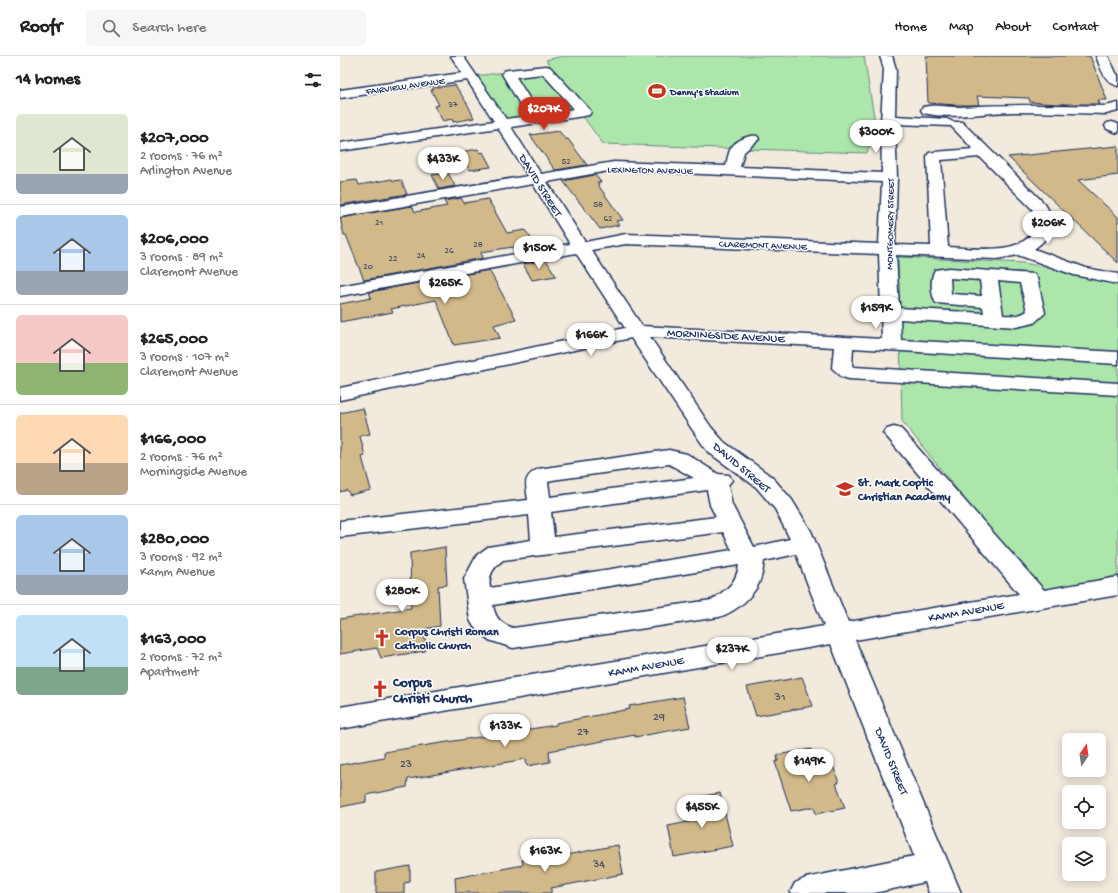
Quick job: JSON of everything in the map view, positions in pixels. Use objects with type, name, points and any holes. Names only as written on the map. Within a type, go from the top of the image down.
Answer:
[{"type":"street","name":"DAVID STREET","points":[[457,56],[502,123],[580,247],[703,431],[716,447],[764,482],[784,505],[799,531],[940,880]]},
{"type":"street","name":"MONTGOMERY STREET","points":[[886,56],[890,69],[888,120],[890,178],[886,249],[892,345]]},
{"type":"street","points":[[1102,56],[1110,75],[1118,82]]},
{"type":"street","points":[[340,147],[584,112],[546,70],[508,74],[535,119]]},
{"type":"street","name":"FAIRVIEW AVENUE","points":[[340,94],[470,76]]},
{"type":"street","points":[[888,120],[928,116],[956,119],[1013,108],[1106,110],[1118,107]]},
{"type":"street","name":"CLAREMONT AVENUE","points":[[340,291],[626,239],[997,254],[1026,247],[1042,232],[1044,215],[1038,206],[984,152],[956,119]]},
{"type":"street","points":[[732,171],[737,150],[752,139]]},
{"type":"street","points":[[940,252],[934,156],[984,152]]},
{"type":"street","name":"LEXINGTON AVENUE","points":[[340,212],[614,166],[890,178]]},
{"type":"street","points":[[1018,249],[1076,270],[1102,277],[1118,279]]},
{"type":"street","points":[[890,313],[1016,321],[1028,319],[1036,313],[1028,278],[948,273],[941,274],[942,299],[991,302]]},
{"type":"street","points":[[988,276],[994,319]]},
{"type":"street","name":"MORNINGSIDE AVENUE","points":[[340,394],[636,331],[1118,358]]},
{"type":"street","points":[[844,342],[842,368],[849,373],[1118,389]]},
{"type":"street","points":[[866,374],[867,343]]},
{"type":"street","points":[[894,433],[1038,599]]},
{"type":"street","points":[[543,546],[537,479],[546,474],[669,457],[679,459],[716,482],[721,505],[745,552],[753,555]]},
{"type":"street","points":[[340,529],[539,506],[716,482],[745,468]]},
{"type":"street","points":[[730,522],[496,552],[486,561],[476,579],[483,620],[498,633],[513,638],[719,608],[738,594],[749,578],[753,555]]},
{"type":"street","points":[[480,598],[753,555],[804,544]]},
{"type":"street","name":"KAMM AVENUE","points":[[340,718],[1118,586]]},
{"type":"street","points":[[806,893],[940,880]]},
{"type":"green space","points":[[563,56],[864,56],[875,123],[867,153],[603,144],[582,115],[510,125],[476,76],[550,66],[546,60]]},
{"type":"green space","points":[[898,257],[1024,263],[1118,283],[1118,587],[1045,599],[902,421]]},
{"type":"building","points":[[926,56],[1090,56],[1107,100],[1098,100],[1100,104],[1056,104],[1030,102],[1029,98],[977,96],[979,105],[928,103]]},
{"type":"building","points":[[455,85],[468,105],[474,118],[453,122],[452,119],[443,121],[434,106],[439,105],[431,90],[433,90],[433,88]]},
{"type":"building","points":[[559,131],[565,139],[568,139],[587,165],[555,170],[530,135]]},
{"type":"building","points":[[1118,146],[1118,175],[1078,180],[1118,217],[1118,263],[1008,157]]},
{"type":"building","points":[[478,149],[481,153],[483,152],[491,167],[470,170],[460,152]]},
{"type":"building","points":[[448,173],[455,186],[439,189],[432,175]]},
{"type":"building","points":[[595,175],[601,182],[597,182],[599,184],[598,185],[623,220],[616,221],[619,225],[600,229],[563,181]]},
{"type":"building","points":[[392,179],[393,181],[401,180],[407,194],[340,205],[340,182],[357,180],[359,185]]},
{"type":"building","points":[[461,198],[464,203],[488,199],[507,233],[525,230],[538,248],[516,252],[513,247],[481,252],[483,258],[364,280],[346,235],[344,235],[340,218],[412,206],[415,212],[447,206],[444,201]]},
{"type":"building","points":[[546,260],[556,276],[532,280],[523,264]]},
{"type":"building","points":[[489,270],[516,319],[494,325],[500,338],[454,345],[436,300],[391,309],[393,312],[340,322],[340,304],[371,298],[369,292]]},
{"type":"building","points":[[363,408],[370,434],[360,436],[365,456],[362,457],[371,490],[350,495],[347,490],[340,492],[340,413]]},
{"type":"building","name":"Corpus Christi Roman Catholic Church","points":[[445,547],[447,585],[438,586],[440,626],[425,629],[425,651],[381,658],[377,648],[340,654],[340,619],[411,608],[410,553]]},
{"type":"building","points":[[802,677],[813,706],[756,716],[747,687]]},
{"type":"building","points":[[683,697],[690,727],[635,737],[635,735],[549,751],[550,762],[527,766],[526,759],[408,779],[407,787],[366,795],[366,802],[340,807],[340,765],[384,757],[384,752],[556,725],[556,723],[630,709],[629,706]]},
{"type":"building","points":[[811,749],[817,766],[832,763],[839,783],[836,783],[845,808],[816,814],[814,807],[791,811],[775,762],[778,761],[777,755]]},
{"type":"building","points":[[720,793],[733,846],[674,857],[668,826],[698,820],[693,798]]},
{"type":"building","points":[[618,845],[623,874],[551,888],[551,893],[456,893],[455,878],[523,865],[522,860],[556,853],[556,857]]},
{"type":"building","points":[[410,866],[410,882],[404,883],[404,893],[376,893],[376,872]]},
{"type":"place","name":"Denny's Stadium","points":[[657,91]]},
{"type":"place","name":"St. Mark Coptic Christian Academy","points":[[845,489]]},
{"type":"place","name":"Corpus Christi Roman Catholic Church","points":[[382,638]]},
{"type":"place","name":"Corpus Christi Church","points":[[380,689]]}]
